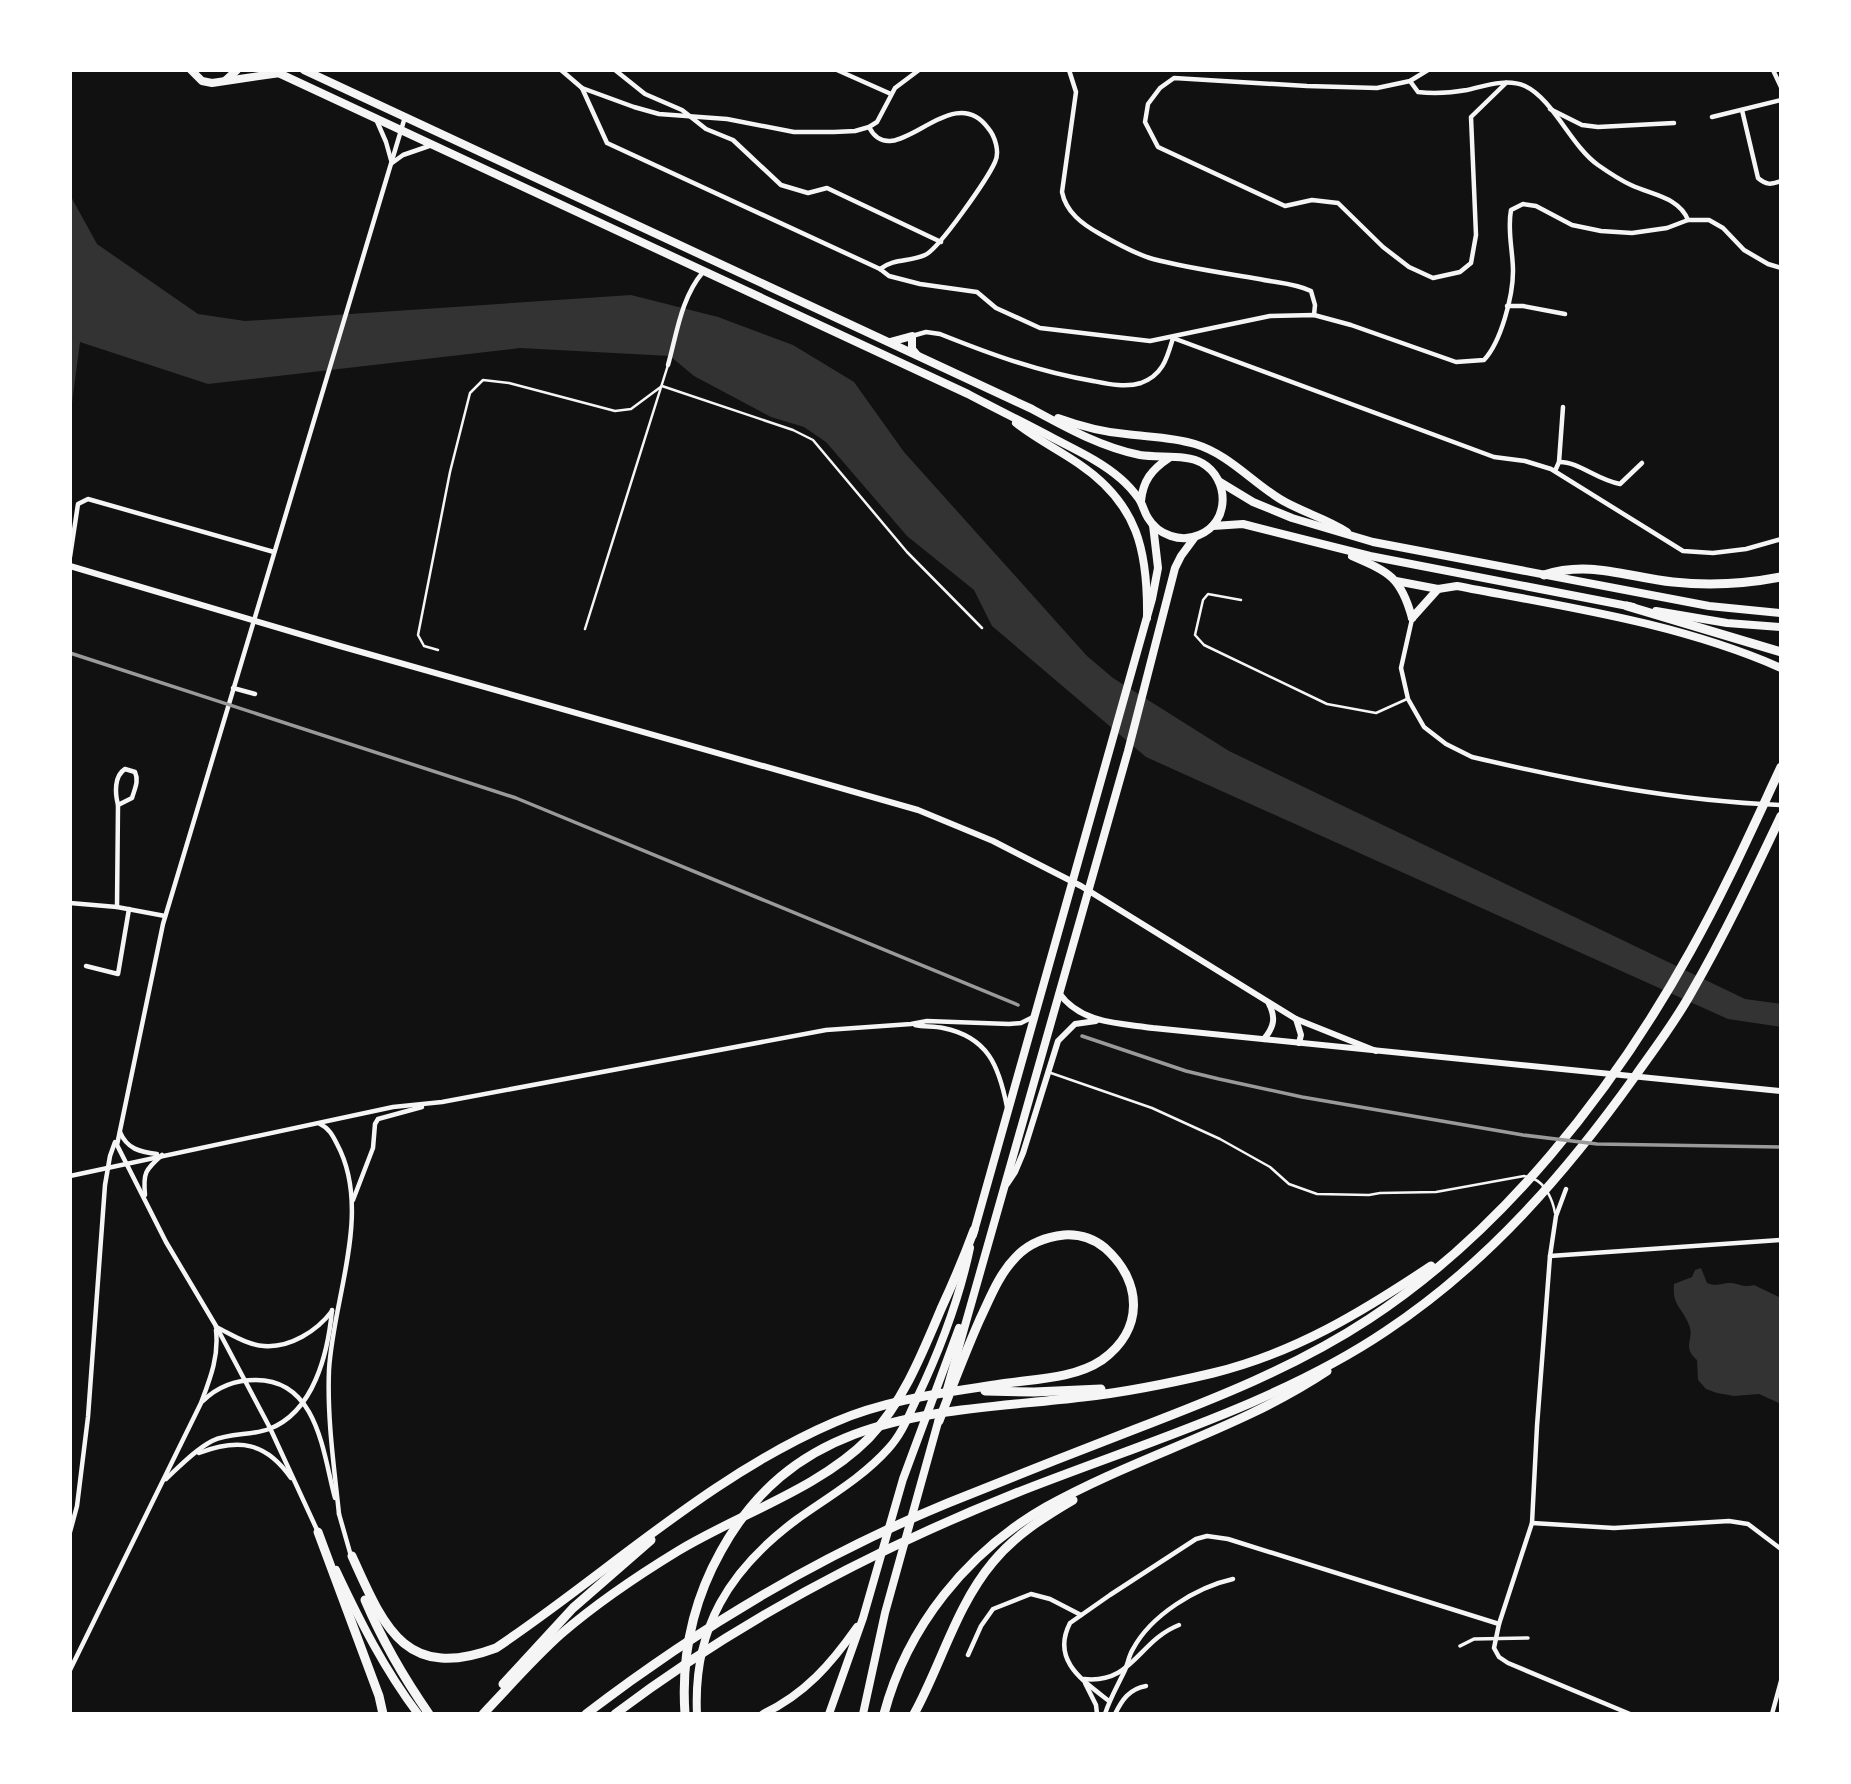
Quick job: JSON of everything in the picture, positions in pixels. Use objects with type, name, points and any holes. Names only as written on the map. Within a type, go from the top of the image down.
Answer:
[{"type":"highway","points":[[1544,575],[1577,567],[1695,584],[1744,583],[1781,576]]},
{"type":"highway","points":[[1627,606],[1781,652]]},
{"type":"highway","points":[[586,1714],[639,1674],[764,1595],[846,1550],[944,1505],[1220,1397],[1299,1360],[1369,1319],[1419,1282],[1505,1204],[1560,1143],[1610,1078],[1702,930],[1781,766]]},
{"type":"highway","points":[[884,1714],[898,1667],[941,1597],[971,1565],[1020,1523],[1092,1484],[1190,1442],[1301,1388],[1427,1302],[1471,1266],[1523,1216],[1582,1148],[1689,998],[1781,816]]},
{"type":"highway","points":[[481,1714],[560,1635],[611,1595],[706,1535],[818,1476],[839,1463],[870,1436],[902,1393],[917,1365],[962,1264],[974,1230]]},
{"type":"highway","points":[[352,1556],[375,1608],[402,1641],[420,1653],[433,1658],[471,1657],[496,1648],[696,1503],[777,1452],[833,1423],[878,1406],[960,1390],[1069,1374],[1101,1360],[1118,1346],[1129,1331],[1133,1313],[1134,1296],[1129,1279],[1116,1258],[1086,1237],[1071,1235],[1051,1236],[1035,1242],[1016,1257],[1002,1275],[988,1302],[939,1421]]},
{"type":"highway","points":[[685,1714],[686,1654],[693,1613],[715,1560],[757,1500],[792,1468],[825,1447],[864,1429],[901,1419],[1084,1397],[1214,1373],[1262,1359],[1366,1310],[1464,1243]]},
{"type":"highway","points":[[615,1714],[650,1688],[774,1608],[854,1565],[947,1521],[1227,1412],[1304,1378],[1384,1333]]},
{"type":"highway","points":[[960,1390],[1034,1392],[1144,1387]]},
{"type":"highway","points":[[914,1714],[964,1608],[992,1563],[1010,1543],[1049,1514],[1123,1471]]},
{"type":"highway","points":[[481,1714],[530,1653],[573,1608],[696,1503]]},
{"type":"highway","points":[[318,1532],[379,1696],[383,1714]]},
{"type":"highway","points":[[352,1556],[358,1581],[384,1641],[429,1714]]},
{"type":"main road","points":[[191,70],[202,81],[217,83],[276,72],[1006,414],[1111,470],[1142,501],[1153,526],[1157,579],[952,1315],[904,1426],[890,1447],[863,1473],[770,1542],[733,1579],[718,1605],[704,1641],[697,1678],[697,1714]]},
{"type":"main road","points":[[217,83],[229,79],[237,70]]},
{"type":"main road","points":[[304,70],[1032,409],[1085,437],[1113,448],[1169,458],[1195,459],[1210,468],[1220,482],[1252,502],[1292,518],[1354,537],[1544,575],[1709,606],[1781,613]]},
{"type":"main road","points":[[887,342],[912,336],[912,349],[918,356]]},
{"type":"main road","points":[[1032,409],[1097,430],[1177,439],[1197,445],[1227,460],[1279,498],[1310,515],[1334,523],[1354,537]]},
{"type":"main road","points":[[1006,414],[1027,432],[1079,464],[1116,496],[1132,520],[1141,544],[1146,571],[1147,618]]},
{"type":"main road","points":[[1142,501],[1148,476],[1169,458]]},
{"type":"main road","points":[[863,1714],[885,1613],[1128,751],[1175,568],[1195,537],[1213,526],[1219,517],[1222,506],[1220,482]]},
{"type":"main road","points":[[1213,526],[1242,524],[1334,548],[1627,606],[1707,620],[1781,627]]},
{"type":"main road","points":[[1153,526],[1173,537],[1195,537]]},
{"type":"main road","points":[[1334,548],[1374,566],[1396,581],[1437,589],[1457,586],[1657,626],[1759,658],[1781,668]]},
{"type":"main road","points":[[1396,581],[1407,600],[1412,618]]},
{"type":"main road","points":[[1412,618],[1437,589]]},
{"type":"main road","points":[[829,1714],[863,1618],[903,1479],[976,1283]]},
{"type":"main road","points":[[318,1532],[367,1636],[394,1682],[418,1714]]},
{"type":"main road","points":[[763,1714],[790,1700],[825,1670],[863,1618]]},
{"type":"street","points":[[561,70],[582,88],[646,111],[727,119],[794,132],[855,131],[869,127],[877,122],[895,88],[919,70]]},
{"type":"street","points":[[615,70],[645,93],[682,110],[706,129],[733,140],[781,185],[808,193],[827,188],[941,242]]},
{"type":"street","points":[[838,70],[891,94]]},
{"type":"street","points":[[1069,70],[1076,92],[1062,192],[1064,202],[1075,216],[1089,228],[1112,241],[1151,258],[1270,282],[1296,284],[1311,291],[1315,305],[1314,315]]},
{"type":"street","points":[[1428,70],[1410,81],[1377,88],[1174,78],[1160,88],[1148,104],[1145,122],[1158,147],[1285,205],[1312,200],[1338,202],[1383,247],[1409,267],[1433,278],[1460,272],[1471,263],[1476,235],[1471,117],[1506,83]]},
{"type":"street","points":[[1773,70],[1781,86]]},
{"type":"street","points":[[1410,81],[1418,92],[1436,94],[1468,90],[1492,83],[1523,85],[1537,94],[1573,140],[1596,164],[1629,184],[1671,201],[1684,209],[1688,220]]},
{"type":"street","points":[[582,88],[607,142],[880,269],[889,276],[920,284],[977,292],[996,308],[1040,328],[1150,341],[1270,316],[1314,315],[1351,325],[1455,362],[1483,360],[1493,350],[1507,306],[1513,273],[1509,220],[1511,211],[1523,204],[1536,206],[1572,225],[1601,231],[1632,233],[1667,228],[1688,220],[1709,220],[1723,228],[1744,250],[1781,268]]},
{"type":"street","points":[[1712,117],[1781,100]]},
{"type":"street","points":[[1549,108],[1582,125],[1598,127],[1674,123]]},
{"type":"street","points":[[1741,110],[1758,178],[1763,183],[1781,181]]},
{"type":"street","points":[[869,127],[874,137],[885,143],[898,141],[936,119],[956,113],[969,114],[983,121],[995,136],[997,160],[941,242],[923,256],[886,263],[880,269]]},
{"type":"street","points":[[318,1532],[270,1429],[216,1326],[181,1271],[117,1145],[165,916],[405,117]]},
{"type":"street","points":[[376,118],[391,163]]},
{"type":"street","points":[[391,163],[403,155],[433,145]]},
{"type":"street","points":[[668,365],[685,301],[692,285],[704,271]]},
{"type":"street","points":[[1507,306],[1523,306],[1565,314]]},
{"type":"street","points":[[912,336],[926,332],[940,334],[1026,367],[1068,377],[1129,386],[1142,383],[1166,364],[1174,338]]},
{"type":"street","points":[[1174,338],[1494,457],[1525,461],[1555,471],[1683,551],[1713,553],[1746,549],[1781,539]]},
{"type":"street","points":[[1555,471],[1559,462],[1563,407]]},
{"type":"street","points":[[1559,462],[1567,462],[1620,484],[1642,463]]},
{"type":"street","points":[[70,558],[78,504],[89,499],[274,552]]},
{"type":"street","points":[[70,566],[918,810],[993,841],[1081,886],[1296,1019],[1376,1051]]},
{"type":"street","points":[[1412,618],[1401,668],[1408,699],[1424,727],[1447,744],[1472,757],[1664,796],[1781,805]]},
{"type":"street","points":[[233,688],[255,694]]},
{"type":"street","points":[[117,907],[116,785],[119,773],[125,769],[135,772],[137,778],[132,797],[118,805]]},
{"type":"street","points":[[70,903],[117,907],[165,916]]},
{"type":"street","points":[[86,966],[118,974],[129,909]]},
{"type":"street","points":[[1059,993],[1079,1013],[1099,1021]]},
{"type":"street","points":[[1264,1040],[1273,1027],[1275,1018],[1268,1002]]},
{"type":"street","points":[[339,1514],[329,1420],[329,1368],[353,1201],[373,1148],[375,1124],[378,1119],[442,1102],[825,1030],[927,1021],[1009,1024],[1021,1023],[1035,1016]]},
{"type":"street","points":[[1296,1019],[1300,1026],[1299,1043]]},
{"type":"street","points":[[1003,1189],[1015,1172],[1023,1153],[1054,1049],[1066,1030],[1074,1024],[1099,1021],[1781,1091]]},
{"type":"street","points":[[911,1024],[956,1031],[974,1039],[983,1047],[1001,1077],[1008,1110]]},
{"type":"street","points":[[70,1176],[393,1107],[442,1102]]},
{"type":"street","points":[[361,1114],[375,1124]]},
{"type":"street","points":[[317,1123],[325,1126],[338,1146],[344,1160],[353,1201]]},
{"type":"street","points":[[119,1131],[133,1149],[162,1155]]},
{"type":"street","points":[[70,1532],[77,1506],[88,1417],[108,1167],[119,1131]]},
{"type":"street","points":[[146,1201],[143,1177],[149,1166],[162,1155]]},
{"type":"street","points":[[1566,1189],[1556,1216],[1550,1256],[1532,1523],[1499,1624],[1494,1648],[1499,1657],[1508,1663],[1630,1714]]},
{"type":"street","points":[[1550,1256],[1781,1240]]},
{"type":"street","points":[[216,1326],[235,1337],[262,1346],[279,1345],[294,1341],[312,1330],[337,1304]]},
{"type":"street","points":[[163,1482],[211,1442],[223,1436],[270,1429],[293,1413],[313,1387],[320,1368],[332,1310]]},
{"type":"street","points":[[70,1670],[201,1403],[214,1368],[216,1326]]},
{"type":"street","points":[[201,1403],[213,1391],[244,1380],[265,1380],[284,1387],[303,1402],[316,1423],[352,1556]]},
{"type":"street","points":[[191,1456],[229,1444],[255,1447],[280,1464],[301,1491]]},
{"type":"street","points":[[1532,1523],[1614,1528],[1729,1521],[1748,1524],[1781,1549]]},
{"type":"street","points":[[1109,1701],[1083,1679],[1068,1661],[1063,1642],[1070,1623],[1196,1539],[1218,1536],[1499,1624]]},
{"type":"street","points":[[1105,1714],[1132,1650],[1146,1632],[1180,1601],[1210,1585],[1233,1578]]},
{"type":"street","points":[[968,1655],[981,1626],[993,1609],[1031,1594],[1050,1599],[1081,1615]]},
{"type":"street","points":[[1083,1679],[1104,1680],[1126,1667],[1158,1635],[1179,1625]]},
{"type":"street","points":[[1460,1646],[1474,1639],[1528,1637]]},
{"type":"street","points":[[1083,1679],[1096,1705],[1097,1714]]},
{"type":"street","points":[[1772,1714],[1781,1681]]},
{"type":"street","points":[[1115,1714],[1130,1692],[1146,1686]]},
{"type":"lane","points":[[585,629],[668,365]]},
{"type":"lane","points":[[438,650],[424,646],[418,635],[450,472],[470,393],[483,380],[509,383],[615,411],[631,409],[662,386]]},
{"type":"lane","points":[[662,386],[793,430],[813,440],[907,552],[982,628]]},
{"type":"lane","points":[[1241,600],[1208,594],[1203,600],[1195,635],[1204,645],[1327,704],[1376,713],[1408,699]]},
{"type":"lane","points":[[1047,1072],[1152,1108],[1220,1139],[1270,1167],[1289,1184],[1317,1194],[1436,1192],[1524,1176],[1541,1182],[1554,1205],[1556,1216]]},
{"type":"shaded area","points":[[70,195],[97,244],[198,314],[245,321],[631,295],[718,317],[793,345],[854,382],[904,452],[1087,656],[1113,678],[1229,751],[1745,999],[1781,1004],[1781,1027],[1728,1019],[1146,757],[992,626],[974,590],[907,536],[826,442],[804,427],[771,417],[694,376],[670,356],[520,348],[208,384],[80,342],[70,418]]},
{"type":"shaded area","points":[[1701,1268],[1707,1283],[1754,1285],[1779,1297],[1781,1404],[1759,1394],[1734,1396],[1717,1393],[1706,1389],[1698,1380],[1697,1360],[1689,1347],[1689,1325],[1676,1302],[1674,1284],[1692,1277],[1695,1270]]},
{"type":"railway","points":[[70,653],[516,798],[1018,1005]]},
{"type":"railway","points":[[1082,1036],[1186,1071],[1219,1079],[1302,1097],[1523,1135],[1597,1144],[1781,1147]]}]
